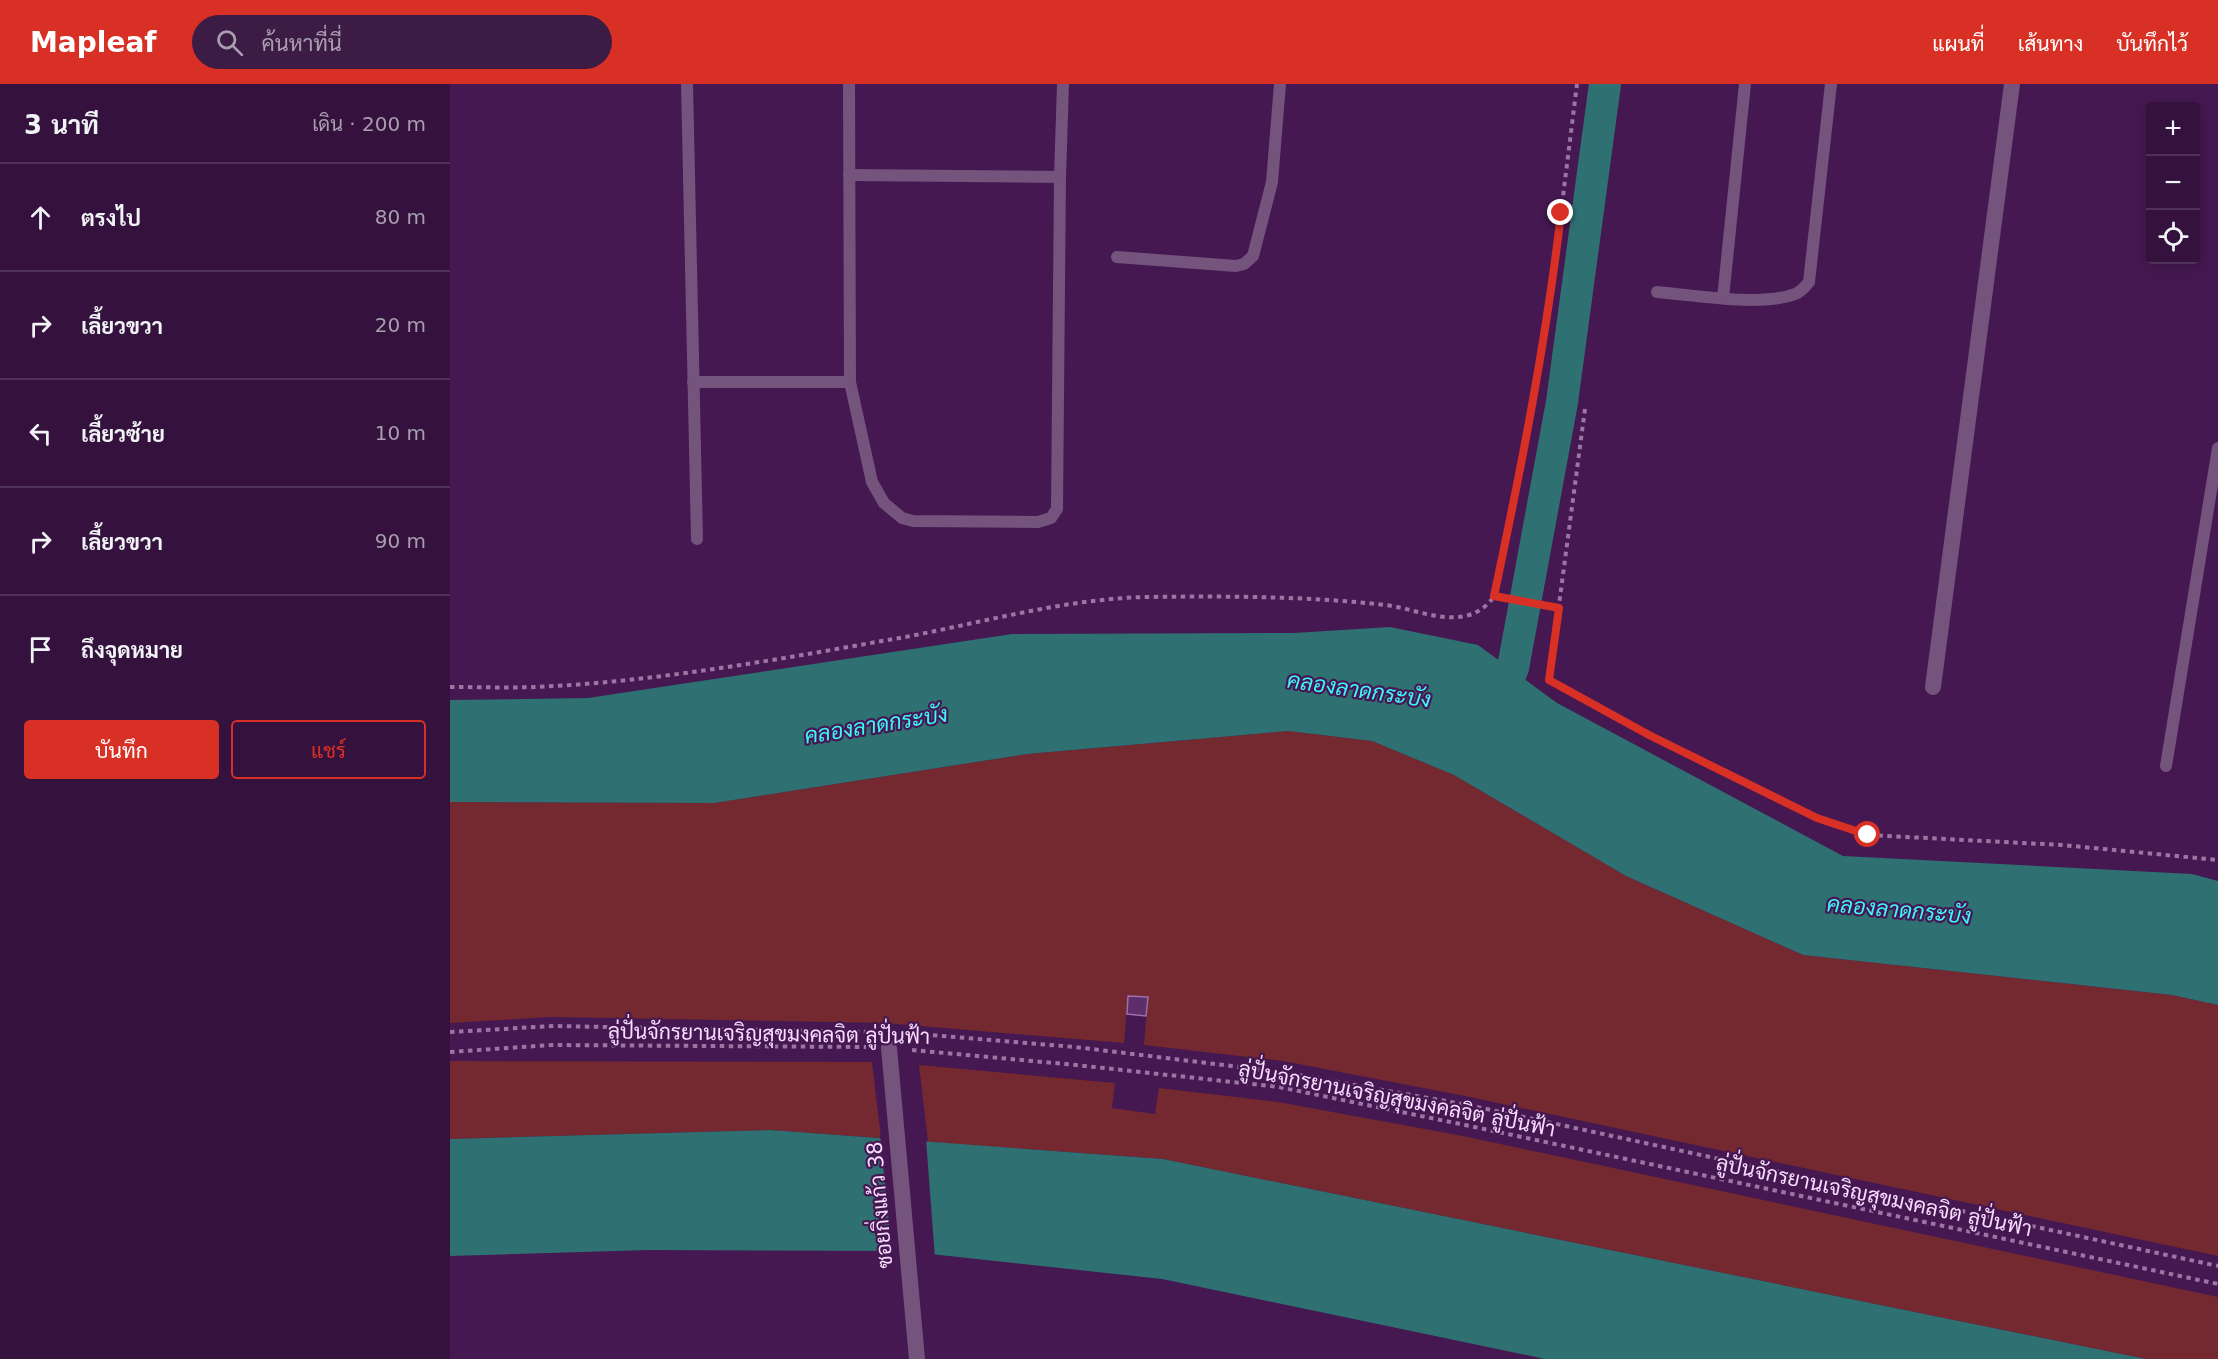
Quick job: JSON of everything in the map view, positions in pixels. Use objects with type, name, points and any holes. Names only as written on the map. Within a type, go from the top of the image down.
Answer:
[{"type":"street","points":[[1933,687],[2012,84]]},
{"type":"street","name":"ซอยกิ่งแก้ว 38","points":[[889,1048],[917,1359]]},
{"type":"lane","points":[[687,84],[697,539]]},
{"type":"lane","points":[[849,84],[850,382],[872,482],[884,503],[902,518],[913,521],[1038,522],[1051,518],[1057,509],[1060,177],[1064,84]]},
{"type":"lane","points":[[1117,257],[1236,266],[1244,264],[1253,256],[1272,182],[1280,84]]},
{"type":"lane","points":[[1723,298],[1745,84]]},
{"type":"lane","points":[[1657,292],[1723,298],[1778,299],[1798,294],[1809,282],[1831,84]]},
{"type":"lane","points":[[849,175],[1060,177]]},
{"type":"lane","points":[[693,382],[850,382]]},
{"type":"lane","points":[[2166,765],[2218,448]]},
{"type":"path","points":[[450,687],[536,687],[635,678],[736,665],[906,636],[1054,606],[1128,597],[1280,597],[1387,605],[1443,616],[1470,615],[1488,604],[1494,596],[1522,468],[1550,300],[1577,84]]},
{"type":"path","points":[[1585,409],[1549,680],[1649,735],[1817,818],[1868,835],[2062,845],[2218,860]]},
{"type":"path","points":[[1494,596],[1559,608]]},
{"type":"path","points":[[450,1032],[554,1026],[875,1032]]},
{"type":"path","points":[[898,1033],[1075,1047],[1281,1072],[1468,1105],[2218,1266]]},
{"type":"path","name":"ลู่ปั่นจักรยานเจริญสุขมงคลจิต ลู่ปั่นฟ้า","points":[[450,1052],[551,1046],[889,1048],[1076,1065],[1279,1088],[1477,1127],[2218,1284]]},
{"type":"shaded area","points":[[1288,731],[1372,741],[1454,775],[1626,876],[1803,955],[2172,995],[2218,1005],[2218,1256],[1470,1097],[1283,1061],[1144,1045],[1148,998],[1128,996],[1124,1043],[885,1023],[551,1017],[450,1023],[450,802],[714,803],[1027,754]]},
{"type":"shaded area","points":[[450,1061],[872,1062],[881,1138],[770,1130],[450,1139]]},
{"type":"shaded area","points":[[919,1065],[1115,1083],[1112,1108],[1155,1114],[1159,1088],[1278,1102],[1463,1136],[2218,1297],[2218,1359],[2146,1359],[1163,1159],[928,1142]]},
{"type":"water","name":"คลองลาดกระบัง","points":[[1390,627],[1478,645],[1557,703],[1843,856],[2192,874],[2218,881],[2218,1005],[2172,995],[1803,955],[1626,876],[1454,775],[1372,741],[1288,731],[1027,754],[714,803],[450,802],[450,700],[588,698],[1012,634],[1294,633]]},
{"type":"water","points":[[770,1130],[1163,1159],[2146,1359],[1545,1359],[1162,1279],[903,1251],[648,1250],[450,1256],[450,1139]]},
{"type":"pier","points":[[880,1135],[926,1139],[935,1258],[892,1254]]},
{"type":"building","points":[[1128,996],[1148,997],[1146,1016],[1127,1014]]},
{"type":"waterway","points":[[1496,708],[1513,668],[1562,402],[1605,84]]},
{"type":"route","points":[[1561,213],[1522,468],[1494,596],[1559,608],[1549,680],[1649,735],[1817,818],[1868,835]]}]
